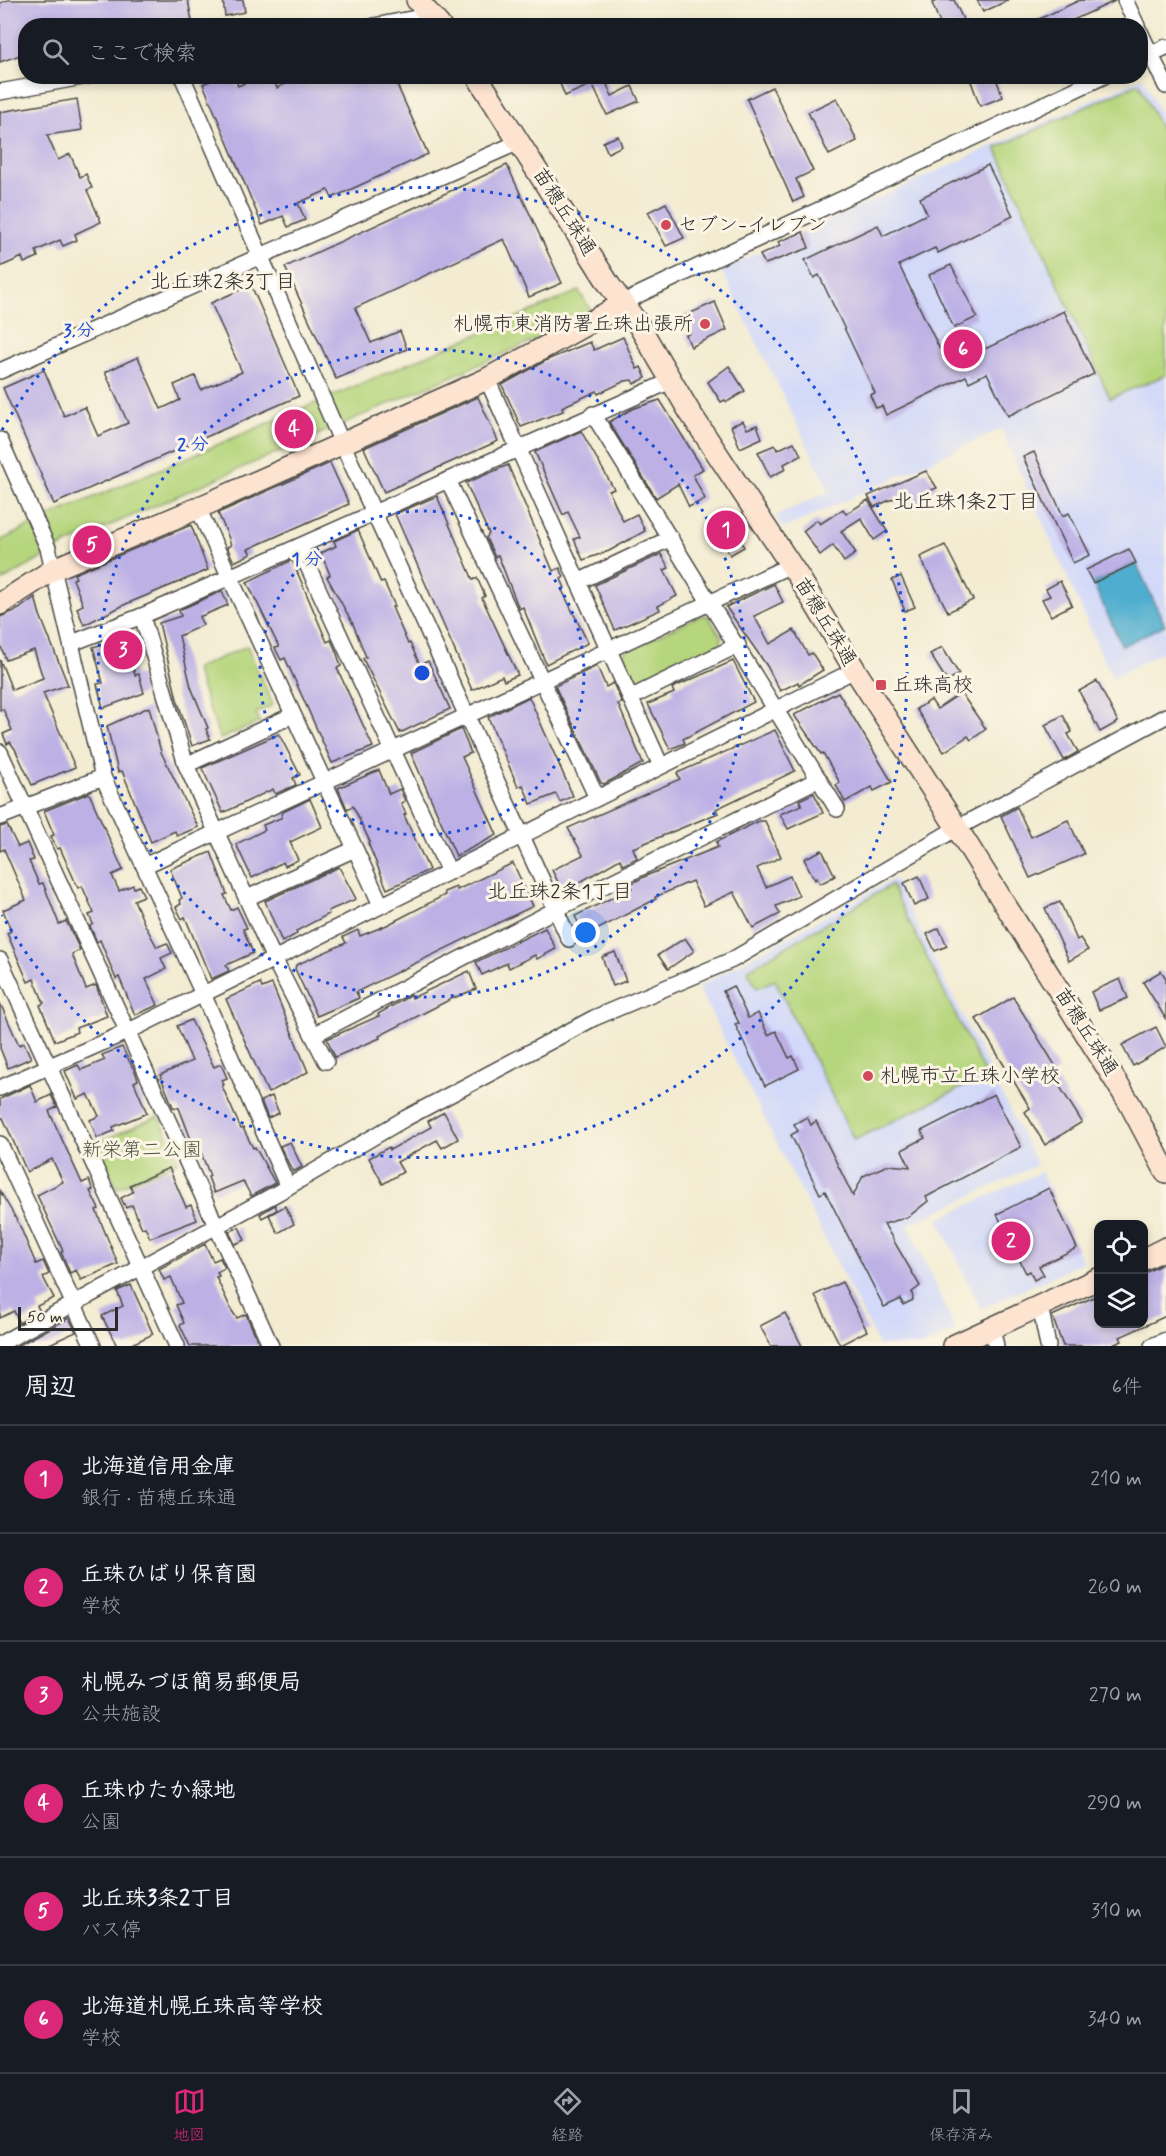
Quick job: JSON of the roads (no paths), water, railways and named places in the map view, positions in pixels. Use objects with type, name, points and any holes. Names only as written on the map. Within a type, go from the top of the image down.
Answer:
[{"type":"street","points":[[1125,0],[1133,18]]},
{"type":"street","points":[[411,18],[430,14]]},
{"type":"street","points":[[1148,56],[1166,47]]},
{"type":"street","points":[[1148,60],[1166,86]]},
{"type":"street","points":[[0,92],[44,84]]},
{"type":"street","points":[[185,84],[259,258],[342,443],[569,939]]},
{"type":"street","name":"苗穂丘珠通","points":[[482,84],[957,828],[1130,1104],[1166,1172]]},
{"type":"street","points":[[0,604],[54,569],[198,508],[487,379],[623,304],[1087,84]]},
{"type":"street","points":[[0,371],[519,142]]},
{"type":"street","points":[[487,379],[661,766]]},
{"type":"street","points":[[72,643],[142,616],[673,380]]},
{"type":"street","points":[[593,414],[777,708],[837,809]]},
{"type":"street","points":[[0,440],[48,548],[103,777],[203,994],[288,1187]]},
{"type":"street","points":[[448,480],[597,798]]},
{"type":"street","points":[[198,508],[381,905]]},
{"type":"street","points":[[579,582],[671,538]]},
{"type":"street","points":[[299,547],[449,872]]},
{"type":"street","points":[[144,866],[394,752],[541,679],[609,650],[790,565]]},
{"type":"street","points":[[142,616],[186,765],[274,958],[326,1061]]},
{"type":"street","points":[[630,698],[738,645]]},
{"type":"street","points":[[0,1088],[203,994],[855,670]]},
{"type":"street","points":[[186,765],[293,715]]},
{"type":"street","points":[[1,1343],[288,1187],[406,1118],[594,1018],[732,960],[957,828],[1166,716]]},
{"type":"street","points":[[0,752],[272,1346]]},
{"type":"street","points":[[0,817],[103,777]]},
{"type":"street","points":[[313,1035],[555,910],[819,779]]},
{"type":"street","points":[[247,898],[355,849]]},
{"type":"street","points":[[0,960],[177,1346]]},
{"type":"street","points":[[0,1144],[93,1346]]},
{"type":"street","points":[[1148,1257],[1166,1248]]},
{"type":"street","points":[[953,1346],[994,1337],[1040,1306],[1094,1281]]},
{"type":"street","points":[[1040,1306],[1048,1346]]},
{"type":"street","points":[[1152,1346],[1166,1340]]},
{"type":"water","points":[[1136,563],[1165,625],[1122,646],[1093,583]]},
{"type":"place","name":"セブン-イレブン","points":[[666,225]]},
{"type":"place","name":"札幌市東消防署丘珠出張所","points":[[705,324]]},
{"type":"place","name":"北海道札幌丘珠高等学校","points":[[963,349]]},
{"type":"place","name":"丘珠ゆたか緑地","points":[[294,429]]},
{"type":"place","name":"北海道信用金庫","points":[[726,530]]},
{"type":"place","name":"北丘珠3条2丁目","points":[[92,545]]},
{"type":"place","name":"札幌みづほ簡易郵便局","points":[[123,650]]},
{"type":"place","name":"丘珠高校","points":[[881,685]]},
{"type":"place","name":"札幌市立丘珠小学校","points":[[868,1076]]},
{"type":"place","name":"丘珠ひばり保育園","points":[[1011,1241]]},
{"type":"district","name":"北丘珠2条3丁目","points":[[223,282]]},
{"type":"district","name":"北丘珠1条2丁目","points":[[966,502]]},
{"type":"district","name":"北丘珠2条1丁目","points":[[560,892]]},
{"type":"park label","name":"新栄第二公園","points":[[142,1150]]}]
